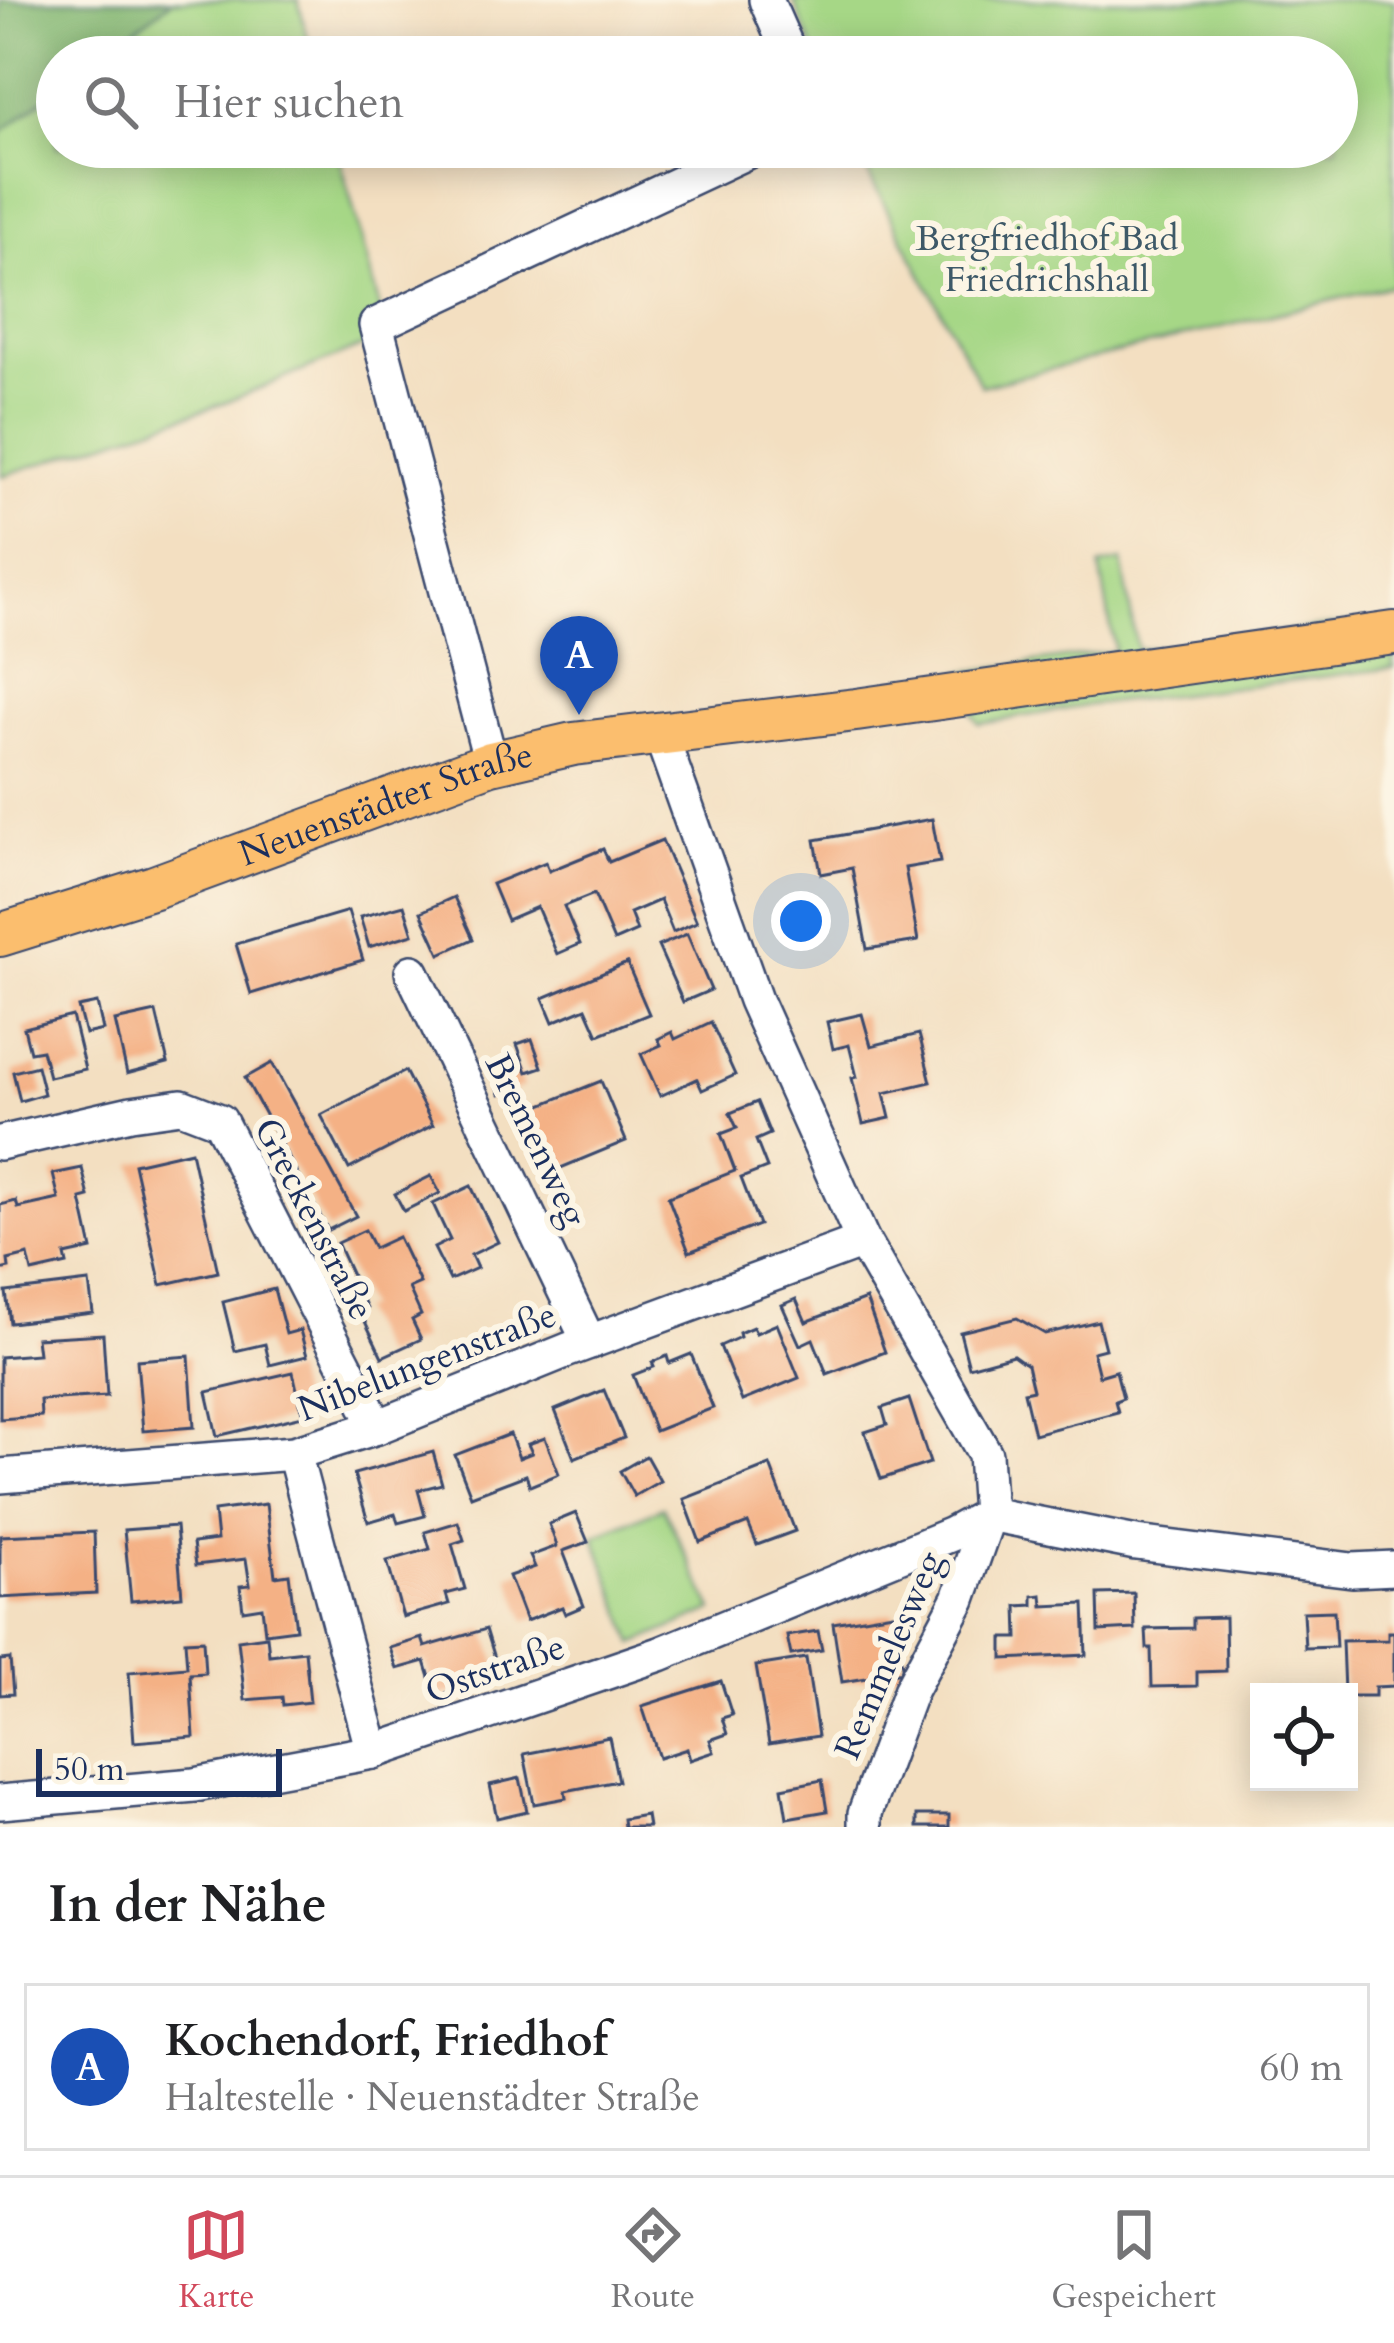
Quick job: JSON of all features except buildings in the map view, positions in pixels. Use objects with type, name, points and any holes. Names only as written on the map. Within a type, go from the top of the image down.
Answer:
[{"type":"main road","name":"Neuenstädter Straße","points":[[0,935],[154,887],[491,763],[595,740],[856,710],[1394,633]]},
{"type":"street","points":[[766,0],[782,36]]},
{"type":"street","points":[[491,763],[376,325],[712,168]]},
{"type":"street","points":[[660,734],[755,1000],[863,1241],[985,1454],[989,1514],[1136,1543],[1352,1570],[1394,1568]]},
{"type":"street","name":"Bremenweg","points":[[412,972],[589,1342]]},
{"type":"street","name":"Greckenstraße","points":[[0,1143],[181,1106],[220,1121],[377,1427]]},
{"type":"street","name":"Nibelungenstraße","points":[[0,1476],[294,1454],[377,1427],[589,1342],[863,1241]]},
{"type":"street","points":[[294,1454],[373,1752]]},
{"type":"street","name":"Oststraße","points":[[0,1802],[195,1785],[373,1752],[660,1654],[952,1534],[989,1514]]},
{"type":"street","name":"Remmelesweg","points":[[865,1827],[865,1813],[910,1691],[959,1599],[989,1514]]},
{"type":"green space","points":[[0,0],[173,0],[126,36],[36,36],[36,105],[0,133]]},
{"type":"green space","points":[[173,0],[298,0],[307,36],[126,36]]},
{"type":"green space","name":"Bergfriedhof Bad Friedrichshall","points":[[793,0],[1394,0],[1394,285],[981,386],[865,168],[1358,168],[1358,36],[808,36]]},
{"type":"green space","points":[[36,105],[36,168],[343,168],[387,336],[222,404],[2,476],[0,133]]},
{"type":"green space","points":[[1122,561],[1137,650],[1394,618],[1394,668],[1090,705],[979,724],[949,674],[1115,651],[1100,566]]},
{"type":"green space","points":[[663,1507],[713,1610],[634,1644],[594,1536]]},
{"type":"place","name":"Kochendorf, Friedhof","points":[[579,715]]}]
